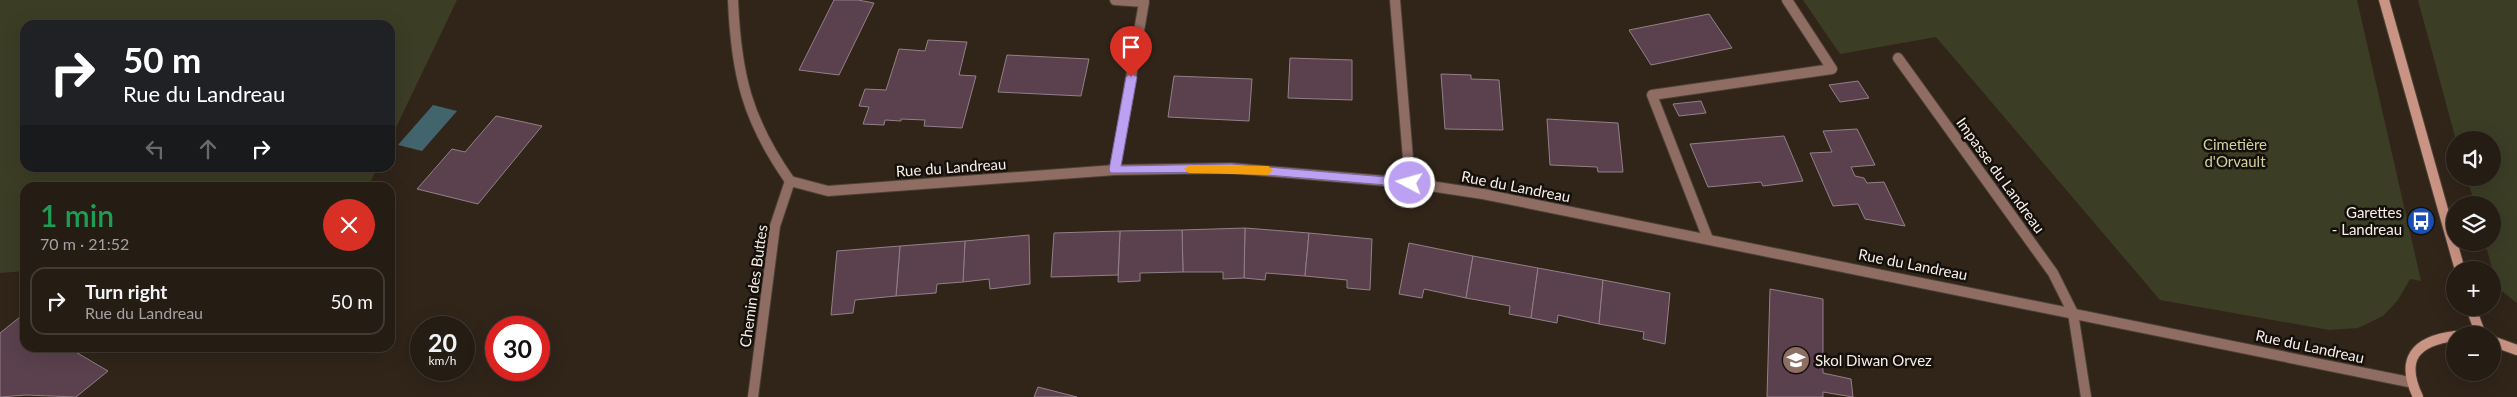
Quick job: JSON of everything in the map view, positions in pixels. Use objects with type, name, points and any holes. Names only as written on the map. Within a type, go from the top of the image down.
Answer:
[{"type":"main road","points":[[2384,0],[2457,261]]},
{"type":"main road","points":[[2418,397],[2409,382],[2410,359],[2425,342],[2446,338]]},
{"type":"main road","points":[[2501,344],[2517,350]]},
{"type":"street","points":[[733,0],[733,37],[749,103],[764,143],[790,181]]},
{"type":"street","points":[[1115,0],[1144,2],[1115,170]]},
{"type":"street","points":[[1395,0],[1410,183]]},
{"type":"street","points":[[1708,238],[1652,95],[1832,69],[1787,0]]},
{"type":"street","name":"Impasse du Landreau","points":[[1898,58],[2052,273],[2073,313],[2086,397]]},
{"type":"street","name":"Rue du Landreau","points":[[790,181],[828,191],[1115,170],[1231,168],[1410,183],[1483,194],[1708,238],[2409,382]]},
{"type":"street","name":"Chemin des Buttes","points":[[753,397],[775,226],[790,181]]},
{"type":"green space","points":[[0,0],[457,0],[395,130],[395,20],[20,20],[20,172],[375,172],[370,182],[20,182],[20,271],[0,273]]},
{"type":"green space","name":"Cimetière d'Orvault","points":[[1803,0],[2357,0],[2421,281],[2410,279],[2398,300],[2383,316],[2358,328],[2329,330],[2160,300],[1936,37],[1840,54]]},
{"type":"green space","points":[[2418,0],[2517,0],[2517,303],[2501,290],[2501,261],[2490,261],[2487,251],[2501,251],[2501,196],[2472,196],[2469,186],[2501,186],[2501,131],[2454,131]]},
{"type":"water","points":[[433,105],[457,111],[422,151],[398,145]]},
{"type":"building","points":[[834,0],[858,0],[874,3],[839,75],[799,70]]},
{"type":"building","points":[[1709,14],[1732,48],[1651,65],[1629,30]]},
{"type":"building","points":[[928,40],[967,42],[959,75],[976,76],[962,128],[924,126],[925,120],[901,119],[901,121],[885,120],[884,125],[863,124],[869,107],[859,106],[865,89],[886,90],[899,49],[925,51]]},
{"type":"building","points":[[1007,55],[1089,59],[1081,96],[998,92]]},
{"type":"building","points":[[1290,58],[1352,60],[1352,100],[1288,98]]},
{"type":"building","points":[[1441,74],[1471,75],[1471,79],[1499,80],[1503,130],[1445,129]]},
{"type":"building","points":[[1174,76],[1252,79],[1249,121],[1168,117]]},
{"type":"building","points":[[1858,81],[1869,98],[1840,102],[1829,85]]},
{"type":"building","points":[[1701,101],[1706,113],[1679,116],[1673,104]]},
{"type":"building","points":[[496,116],[542,126],[478,204],[417,189],[452,149],[465,152]]},
{"type":"building","points":[[1547,119],[1618,123],[1623,172],[1598,172],[1597,167],[1550,165]]},
{"type":"building","points":[[1857,129],[1875,165],[1851,167],[1855,176],[1864,178],[1867,183],[1884,182],[1905,226],[1865,219],[1858,204],[1833,206],[1810,153],[1832,152],[1823,131]]},
{"type":"building","points":[[1784,136],[1803,181],[1763,186],[1761,182],[1708,187],[1690,144]]},
{"type":"building","points":[[1245,228],[1309,233],[1305,276],[1266,273],[1265,280],[1244,278]]},
{"type":"building","points":[[1245,228],[1244,278],[1223,279],[1223,272],[1183,272],[1182,230]]},
{"type":"building","points":[[1182,230],[1183,272],[1140,273],[1140,281],[1118,282],[1120,231]]},
{"type":"building","points":[[1120,231],[1118,275],[1051,277],[1054,233]]},
{"type":"building","points":[[1309,233],[1372,239],[1370,290],[1347,288],[1347,280],[1305,276]]},
{"type":"building","points":[[1029,235],[1030,284],[990,289],[989,279],[963,282],[965,241]]},
{"type":"building","points":[[965,241],[963,282],[937,284],[936,293],[896,296],[900,246]]},
{"type":"building","points":[[1409,243],[1473,256],[1466,298],[1424,289],[1422,298],[1399,294]]},
{"type":"building","points":[[900,246],[896,296],[855,300],[853,313],[831,315],[837,251]]},
{"type":"building","points":[[1473,256],[1538,268],[1531,318],[1509,314],[1510,306],[1466,298]]},
{"type":"building","points":[[1538,268],[1603,280],[1599,324],[1558,315],[1557,323],[1531,318]]},
{"type":"building","points":[[1603,280],[1670,293],[1665,344],[1643,339],[1644,332],[1599,324]]},
{"type":"building","points":[[1770,289],[1823,299],[1823,373],[1851,379],[1853,397],[1823,392],[1823,397],[1767,397]]},
{"type":"building","points":[[20,317],[20,352],[76,352],[108,371],[76,397],[26,395],[0,397],[0,333]]},
{"type":"building","points":[[1038,387],[1077,397],[1034,397]]},
{"type":"slow traffic","points":[[1189,169],[1231,168],[1268,170]]},
{"type":"place","name":"Garettes - Landreau","points":[[2421,221]]},
{"type":"place","name":"Skol Diwan Orvez","points":[[1796,360]]},
{"type":"route","points":[[1131,77],[1115,170],[1231,168],[1338,175],[1410,183]]}]
